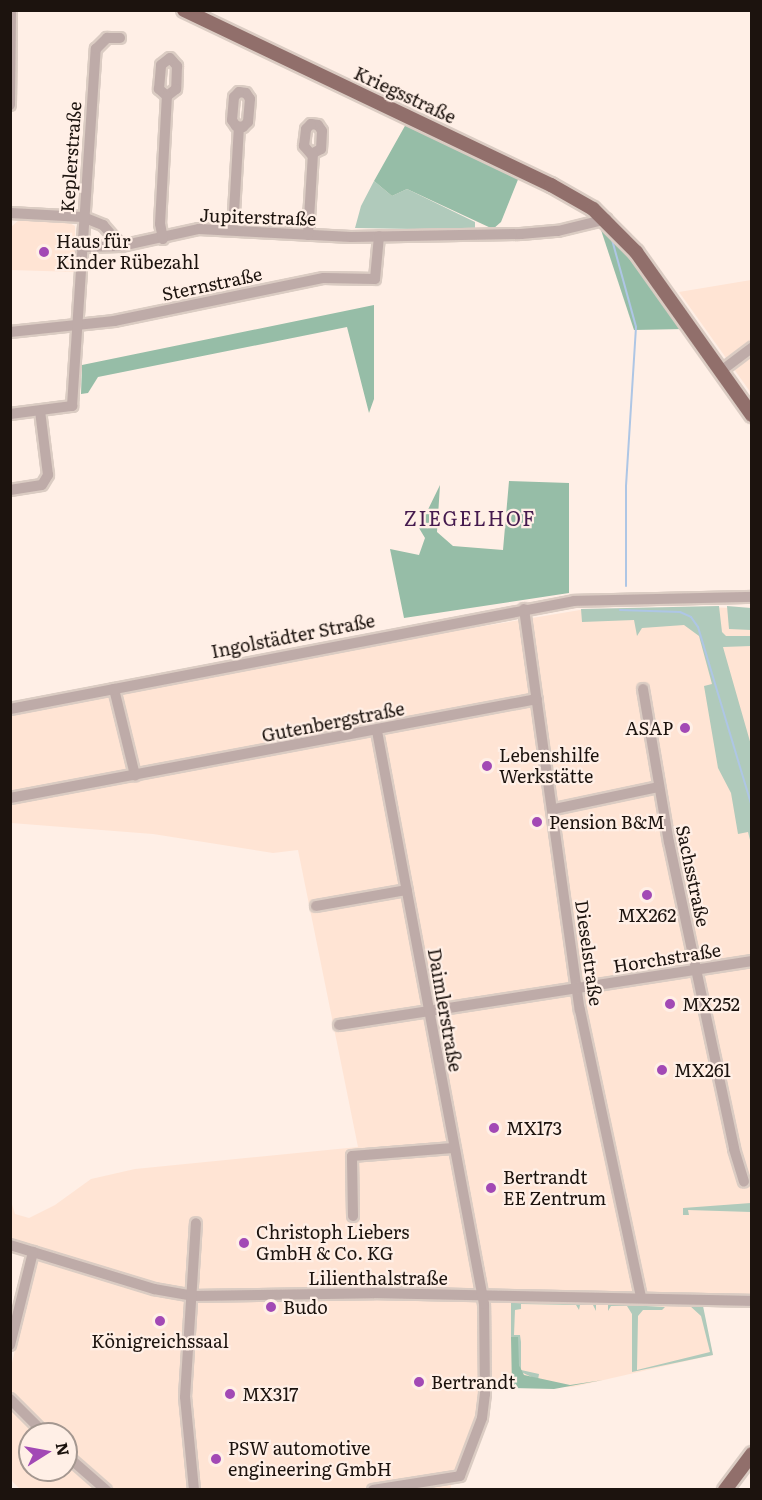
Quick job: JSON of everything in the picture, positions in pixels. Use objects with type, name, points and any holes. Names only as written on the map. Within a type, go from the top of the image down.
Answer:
[{"type":"main road","name":"Kriegsstraße","points":[[184,10],[551,185],[607,219],[636,252],[752,416]]},
{"type":"main road","points":[[725,1490],[752,1454]]},
{"type":"street","points":[[10,105],[11,10]]},
{"type":"street","name":"Keplerstraße","points":[[40,411],[72,406],[96,49],[107,38],[120,38]]},
{"type":"street","points":[[163,239],[160,224],[166,96]]},
{"type":"street","points":[[233,230],[239,127]]},
{"type":"street","points":[[308,236],[313,154]]},
{"type":"street","points":[[10,213],[83,217],[103,225],[121,246]]},
{"type":"street","name":"Jupiterstraße","points":[[81,247],[121,246],[163,239],[199,229],[308,236],[521,234],[558,231],[607,219]]},
{"type":"street","name":"Sternstraße","points":[[10,332],[76,326],[324,278],[375,279],[379,236]]},
{"type":"street","points":[[721,371],[752,348]]},
{"type":"street","points":[[10,414],[40,411],[48,475],[42,485],[10,490]]},
{"type":"street","name":"Ingolstädter Straße","points":[[10,709],[524,609],[582,600],[752,597]]},
{"type":"street","name":"Dieselstraße","points":[[524,609],[554,809],[577,988],[641,1298]]},
{"type":"street","points":[[114,688],[135,775]]},
{"type":"street","name":"Sachsstraße","points":[[643,689],[658,788],[696,971],[744,1182]]},
{"type":"street","name":"Gutenbergstraße","points":[[10,798],[377,731],[537,699]]},
{"type":"street","name":"Daimlerstraße","points":[[373,1490],[461,1475],[484,1409],[482,1295],[377,731]]},
{"type":"street","points":[[554,809],[658,788]]},
{"type":"street","points":[[316,906],[407,890]]},
{"type":"street","name":"Horchstraße","points":[[339,1025],[752,961]]},
{"type":"street","points":[[353,1216],[352,1156],[453,1148]]},
{"type":"street","points":[[194,1490],[185,1397],[196,1222]]},
{"type":"street","name":"Lilienthalstraße","points":[[10,1245],[154,1289],[192,1296],[482,1295],[752,1301]]},
{"type":"street","points":[[10,1346],[33,1252]]},
{"type":"street","points":[[10,1399],[33,1422]]},
{"type":"street","points":[[78,1466],[106,1490]]},
{"type":"shaded area","name":"Haus für Kinder Rübezahl","points":[[19,220],[68,222],[75,226],[76,272],[11,270],[11,227]]},
{"type":"shaded area","points":[[751,280],[751,393],[679,292]]},
{"type":"shaded area","points":[[708,607],[751,609],[751,1295],[699,1295],[713,1355],[573,1387],[480,1387],[478,1411],[450,1489],[20,1489],[11,1480],[11,1367],[39,1248],[11,1239],[10,1198],[15,1214],[29,1218],[55,1205],[91,1179],[135,1169],[358,1147],[298,850],[273,853],[153,834],[11,823],[11,716],[400,640],[580,610]]},
{"type":"green space","points":[[406,124],[519,177],[501,222],[493,229],[407,189],[392,196],[374,181]]},
{"type":"green space","points":[[374,181],[392,196],[407,189],[475,222],[475,230],[355,228],[361,206]]},
{"type":"green space","points":[[601,230],[606,230],[620,241],[684,329],[634,330]]},
{"type":"green space","points":[[374,305],[374,399],[369,413],[347,327],[98,377],[88,393],[81,394],[82,365]]},
{"type":"green space","points":[[509,481],[569,483],[569,593],[404,618],[390,549],[419,555],[425,538],[419,528],[440,485],[437,532],[453,546],[503,550]]},
{"type":"green space","points":[[719,606],[722,632],[726,636],[751,636],[751,646],[723,647],[751,745],[751,844],[748,832],[738,834],[731,793],[718,768],[704,686],[712,684],[699,636],[684,625],[642,628],[637,636],[634,620],[582,622],[581,609]]},
{"type":"green space","points":[[727,606],[751,608],[751,630],[729,629]]},
{"type":"green space","points":[[751,1203],[751,1212],[688,1210],[689,1215],[683,1215],[683,1208]]},
{"type":"green space","points":[[511,1301],[596,1304],[596,1311],[593,1305],[580,1305],[579,1310],[576,1305],[521,1304],[521,1309],[515,1310],[514,1335],[520,1335],[521,1370],[539,1374],[538,1380],[521,1372],[511,1337]]},
{"type":"green space","points":[[608,1304],[665,1307],[662,1310],[643,1310],[638,1316],[637,1370],[710,1352],[701,1316],[689,1305],[703,1306],[713,1355],[632,1372],[632,1314],[627,1306],[611,1306],[608,1311]]},
{"type":"green space","points":[[511,1337],[518,1337],[519,1365],[524,1375],[570,1385],[603,1380],[554,1389],[512,1388]]},
{"type":"waterway","points":[[611,236],[636,327],[626,486],[626,586]]},
{"type":"waterway","points":[[620,610],[680,612],[691,617],[698,627],[752,807]]},
{"type":"place","name":"Haus für Kinder Rübezahl","points":[[44,252]]},
{"type":"place","name":"ASAP","points":[[685,728]]},
{"type":"place","name":"Lebenshilfe Werkstätte","points":[[487,766]]},
{"type":"place","name":"Pension B&M","points":[[537,822]]},
{"type":"place","name":"MX262","points":[[647,895]]},
{"type":"place","name":"MX252","points":[[670,1004]]},
{"type":"place","name":"MX261","points":[[662,1070]]},
{"type":"place","name":"MX173","points":[[494,1128]]},
{"type":"place","name":"Bertrandt EE Zentrum","points":[[491,1188]]},
{"type":"place","name":"Christoph Liebers GmbH & Co. KG","points":[[244,1243]]},
{"type":"place","name":"Budo","points":[[271,1307]]},
{"type":"place","name":"Königreichssaal","points":[[160,1321]]},
{"type":"place","name":"Bertrandt","points":[[419,1382]]},
{"type":"place","name":"MX317","points":[[230,1394]]},
{"type":"place","name":"PSW automotive engineering GmbH","points":[[216,1459]]},
{"type":"district","name":"ZIEGELHOF","points":[[470,517]]}]
